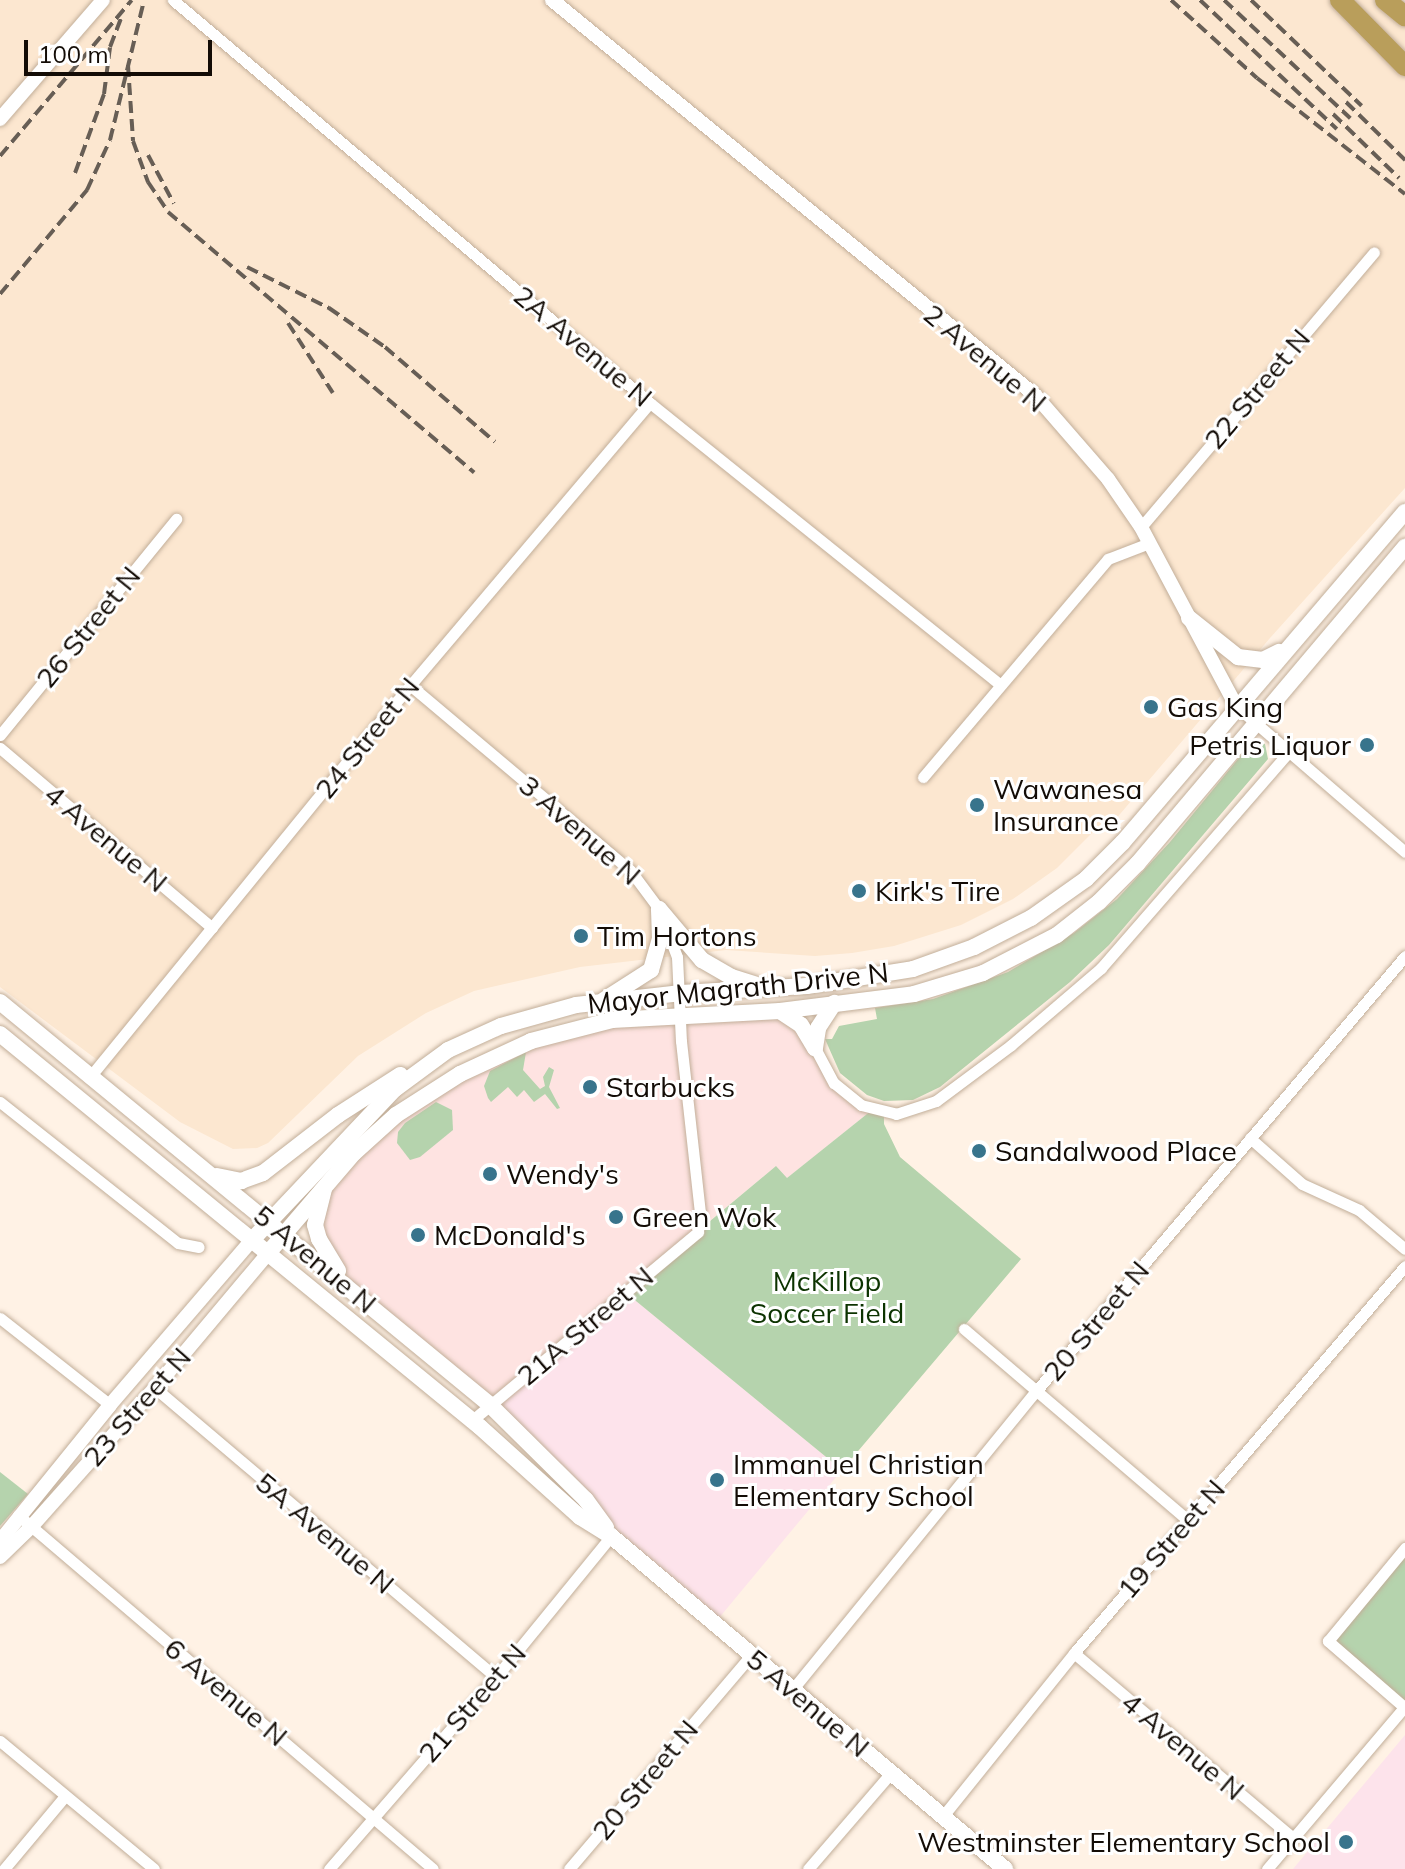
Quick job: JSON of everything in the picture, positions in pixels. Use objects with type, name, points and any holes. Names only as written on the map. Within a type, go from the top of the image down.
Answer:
[{"type":"highway","points":[[1340,0],[1405,66]]},
{"type":"highway","points":[[1385,0],[1405,16]]},
{"type":"main road","name":"Mayor Magrath Drive N","points":[[253,1239],[395,1089],[434,1059],[475,1037],[527,1017],[600,1003],[681,993],[807,986],[913,969],[974,947],[1031,918],[1086,879],[1123,842],[1236,706],[1405,512]]},
{"type":"main road","name":"Mayor Magrath Drive N","points":[[269,1252],[325,1185],[396,1115],[489,1058],[577,1027],[681,1015],[780,1011],[914,994],[983,973],[1057,935],[1119,883],[1405,547]]},
{"type":"main road","points":[[1189,618],[1238,657],[1263,660],[1291,645]]},
{"type":"main road","points":[[659,909],[702,960],[732,977],[765,988]]},
{"type":"main road","points":[[600,1003],[651,970],[660,938],[659,909]]},
{"type":"main road","name":"5 Avenue N","points":[[0,1002],[89,1078],[269,1220],[489,1404],[586,1500],[611,1536]]},
{"type":"main road","points":[[815,1048],[818,1028],[834,1003]]},
{"type":"main road","points":[[780,1011],[801,1025],[815,1048]]},
{"type":"main road","name":"5 Avenue N","points":[[0,1034],[472,1420],[580,1517],[611,1536],[1005,1869]]},
{"type":"main road","points":[[212,1174],[241,1181],[263,1173],[374,1090],[434,1059]]},
{"type":"main road","points":[[325,1185],[315,1225],[318,1238],[354,1291]]},
{"type":"street","points":[[0,119],[103,0]]},
{"type":"street","name":"2A Avenue N","points":[[173,0],[650,403],[999,684]]},
{"type":"street","name":"2 Avenue N","points":[[552,0],[1035,395],[1108,479],[1141,527],[1236,706],[1405,852]]},
{"type":"street","name":"22 Street N","points":[[1141,527],[1374,252]]},
{"type":"street","name":"24 Street N","points":[[89,1078],[410,685],[650,403]]},
{"type":"street","name":"26 Street N","points":[[0,735],[176,519]]},
{"type":"street","points":[[923,777],[1108,559],[1149,543]]},
{"type":"street","name":"3 Avenue N","points":[[410,685],[630,870],[659,909],[672,939],[681,993],[700,1212],[698,1232]]},
{"type":"street","name":"4 Avenue N","points":[[0,748],[212,928]]},
{"type":"street","points":[[815,1048],[834,1083],[853,1100],[872,1110],[896,1114],[942,1097],[1101,968],[1288,753]]},
{"type":"street","name":"20 Street N","points":[[792,1690],[1037,1390],[1405,956]]},
{"type":"street","points":[[0,1102],[178,1243],[199,1247]]},
{"type":"street","points":[[1250,1138],[1302,1184],[1359,1210],[1405,1249]]},
{"type":"street","name":"21A Street N","points":[[472,1420],[698,1232]]},
{"type":"street","name":"23 Street N","points":[[0,1541],[110,1405],[253,1239]]},
{"type":"street","name":"23 Street N","points":[[0,1557],[32,1526],[155,1388],[269,1252]]},
{"type":"street","name":"19 Street N","points":[[943,1816],[1074,1653],[1405,1266]]},
{"type":"street","points":[[0,1318],[110,1405]]},
{"type":"street","points":[[964,1329],[1188,1520]]},
{"type":"street","name":"5A Avenue N","points":[[155,1388],[496,1677]]},
{"type":"street","name":"6 Avenue N","points":[[18,1515],[433,1869]]},
{"type":"street","name":"21 Street N","points":[[329,1869],[496,1677],[611,1536]]},
{"type":"street","points":[[1267,1869],[1404,1706],[1328,1641],[1405,1548]]},
{"type":"street","name":"4 Avenue N","points":[[1074,1653],[1293,1838]]},
{"type":"street","name":"20 Street N","points":[[569,1869],[751,1655]]},
{"type":"street","points":[[0,1741],[154,1869]]},
{"type":"street","points":[[808,1869],[891,1773]]},
{"type":"street","points":[[4,1869],[65,1796]]},
{"type":"shaded area","points":[[0,0],[1381,0],[1405,17],[1405,488],[1270,638],[1109,827],[1103,822],[1057,868],[1013,899],[961,925],[894,946],[815,956],[726,950],[580,967],[474,991],[426,1013],[358,1056],[268,1143],[257,1148],[233,1149],[180,1122],[0,987]]},
{"type":"shaded area","points":[[780,1011],[828,1075],[872,1110],[786,1179],[775,1167],[489,1404],[354,1291],[332,1263],[318,1211],[354,1153],[460,1074],[577,1027]]},
{"type":"shaded area","points":[[625,1292],[842,1470],[714,1624],[611,1536],[489,1404]]},
{"type":"shaded area","points":[[1405,1735],[1405,1869],[1293,1869]]},
{"type":"green space","points":[[1252,742],[1265,744],[1268,759],[1109,945],[1070,982],[940,1087],[913,1100],[884,1101],[867,1095],[840,1073],[825,1039],[832,1039],[839,1026],[877,1019],[875,1008],[933,999],[1008,972],[1074,933],[1117,899],[1170,842]]},
{"type":"green space","points":[[526,1052],[523,1070],[540,1089],[545,1086],[543,1077],[549,1067],[554,1070],[549,1087],[560,1108],[557,1109],[545,1094],[534,1102],[524,1090],[517,1097],[508,1087],[491,1102],[488,1098],[484,1086],[490,1071]]},
{"type":"green space","points":[[436,1102],[452,1110],[453,1130],[420,1157],[410,1160],[397,1143],[398,1132],[405,1123]]},
{"type":"green space","name":"McKillop Soccer Field","points":[[872,1110],[884,1113],[884,1124],[900,1157],[1021,1259],[842,1470],[625,1292],[776,1166],[787,1178]]},
{"type":"green space","points":[[0,1472],[28,1494],[0,1526]]},
{"type":"green space","points":[[1405,1548],[1405,1706],[1328,1641]]},
{"type":"railway","points":[[0,156],[132,0]]},
{"type":"railway","points":[[0,294],[87,190],[110,140],[144,0]]},
{"type":"railway","points":[[1171,0],[1257,78],[1405,194]]},
{"type":"railway","points":[[1200,0],[1337,129]]},
{"type":"railway","points":[[1224,0],[1350,118]]},
{"type":"railway","points":[[1251,0],[1362,106]]},
{"type":"railway","points":[[75,173],[104,94],[110,47],[121,19]]},
{"type":"railway","points":[[128,65],[133,141],[148,182],[168,212],[474,472]]},
{"type":"railway","points":[[1346,102],[1405,160]]},
{"type":"railway","points":[[1333,114],[1399,178]]},
{"type":"railway","points":[[148,155],[174,204]]},
{"type":"railway","points":[[247,267],[329,308],[385,347],[495,442]]},
{"type":"railway","points":[[288,323],[333,393]]},
{"type":"place","name":"Gas King","points":[[1151,707]]},
{"type":"place","name":"Petris Liquor","points":[[1367,745]]},
{"type":"place","name":"Wawanesa Insurance","points":[[977,805]]},
{"type":"place","name":"Kirk's Tire","points":[[859,891]]},
{"type":"place","name":"Tim Hortons","points":[[581,936]]},
{"type":"place","name":"Starbucks","points":[[590,1087]]},
{"type":"place","name":"Sandalwood Place","points":[[979,1151]]},
{"type":"place","name":"Wendy's","points":[[490,1174]]},
{"type":"place","name":"Green Wok","points":[[616,1217]]},
{"type":"place","name":"McDonald's","points":[[418,1235]]},
{"type":"place","name":"Immanuel Christian Elementary School","points":[[717,1480]]},
{"type":"place","name":"Westminster Elementary School","points":[[1346,1842]]}]
